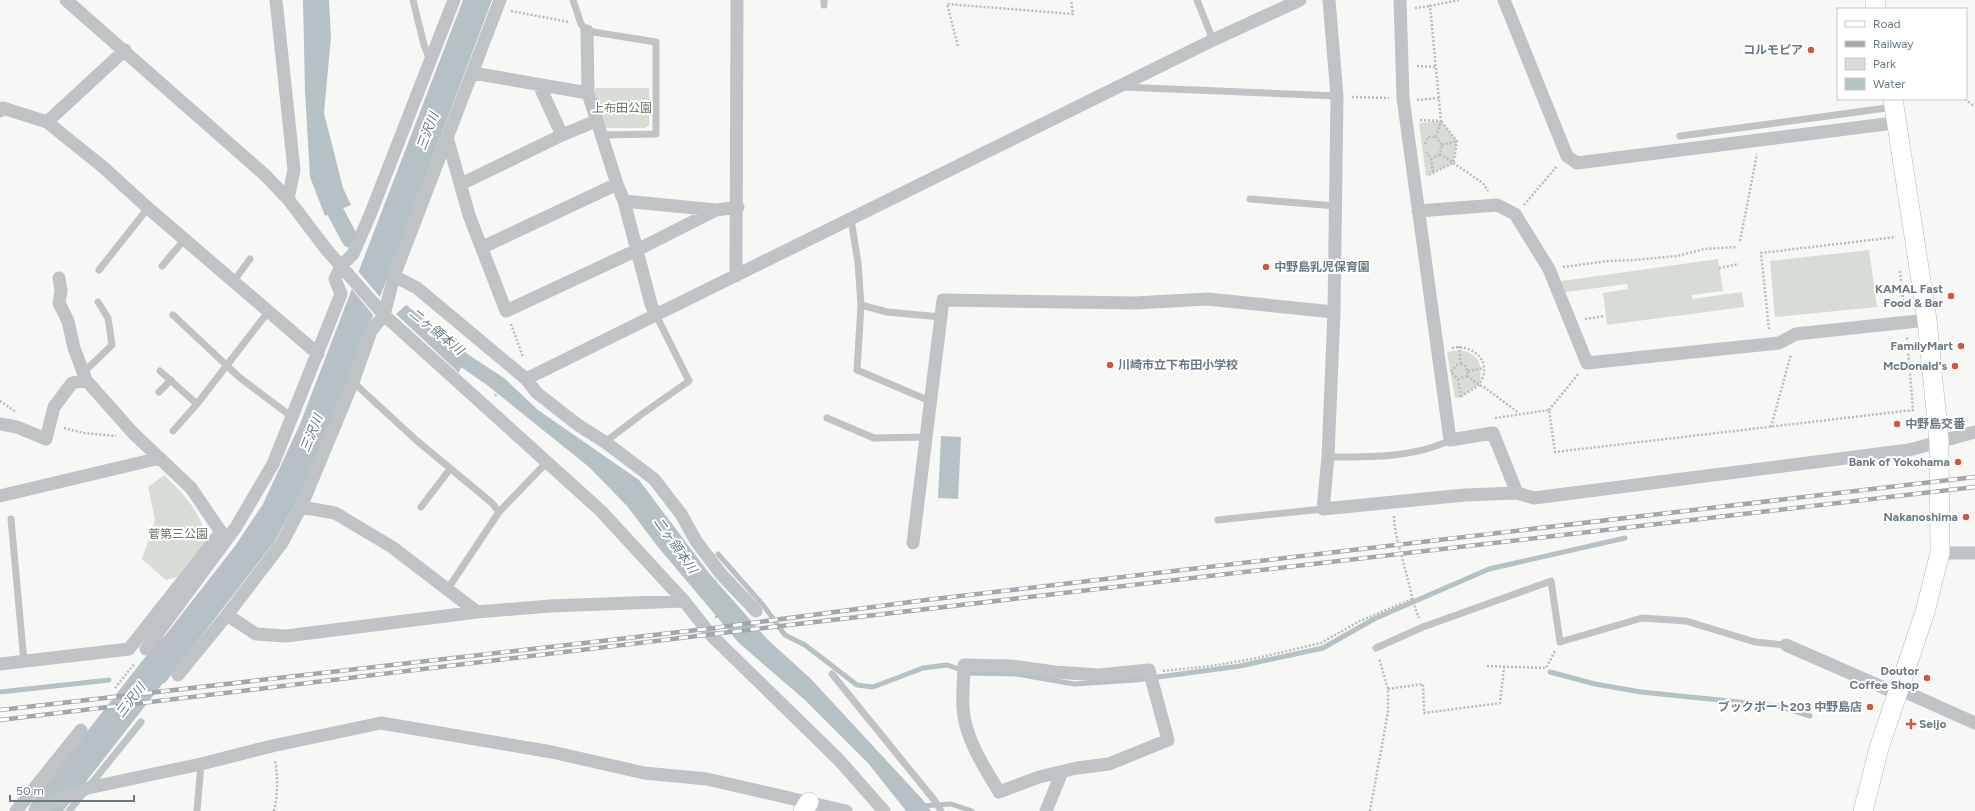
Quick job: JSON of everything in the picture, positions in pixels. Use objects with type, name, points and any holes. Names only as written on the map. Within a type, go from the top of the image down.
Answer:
[{"type":"street","points":[[66,0],[125,50],[265,175],[288,199],[326,249],[381,312],[601,511],[684,601],[711,635],[839,760],[884,811]]},
{"type":"street","points":[[276,0],[294,170],[288,199]]},
{"type":"street","points":[[146,648],[236,527],[273,464],[318,354],[340,294],[334,279],[341,266],[353,254],[370,215],[454,0]]},
{"type":"street","points":[[736,276],[738,207],[737,0]]},
{"type":"street","points":[[526,379],[1213,40],[1300,0]]},
{"type":"street","points":[[1329,0],[1337,96],[1336,206],[1334,312],[1328,457],[1323,509],[1465,495],[1517,493],[1534,498],[1909,450],[1975,432]]},
{"type":"street","points":[[1400,0],[1403,98],[1450,440],[1493,433],[1517,493]]},
{"type":"street","points":[[1504,0],[1567,156],[1577,164],[1886,124]]},
{"type":"street","points":[[178,675],[227,616],[282,543],[301,507],[353,382],[371,331],[381,312],[498,4]]},
{"type":"street","points":[[584,28],[588,93],[596,121],[624,201],[651,304],[656,315]]},
{"type":"street","points":[[47,122],[125,50]]},
{"type":"street","points":[[473,73],[588,93]]},
{"type":"street","points":[[539,85],[562,135]]},
{"type":"street","points":[[1863,811],[1879,748],[1925,612],[1940,553],[1938,441],[1927,320],[1894,103]]},
{"type":"street","points":[[0,111],[3,108],[47,122],[103,167],[184,240],[318,354]]},
{"type":"street","points":[[461,184],[562,135],[596,121]]},
{"type":"street","points":[[447,137],[469,215],[483,247],[506,311],[637,250],[716,210]]},
{"type":"street","points":[[483,247],[617,184]]},
{"type":"street","points":[[624,201],[716,210],[738,207]]},
{"type":"street","points":[[1418,210],[1497,205],[1515,214],[1549,269],[1587,363],[1779,343],[1796,334],[1905,316],[1927,320]]},
{"type":"street","points":[[394,276],[417,288],[526,379],[537,393],[578,425],[605,442],[654,479],[681,514],[696,541],[708,558],[756,611]]},
{"type":"street","points":[[0,664],[129,650],[221,532],[191,488],[133,433],[85,376],[74,348],[68,322],[59,303],[61,291],[59,278]]},
{"type":"street","points":[[913,543],[943,300],[1135,303],[1207,299],[1334,312]]},
{"type":"street","points":[[0,424],[17,427],[46,439],[54,407],[72,383],[85,376]]},
{"type":"street","points":[[0,496],[160,458]]},
{"type":"street","points":[[301,507],[335,514],[392,547],[477,612]]},
{"type":"street","points":[[1940,553],[1975,553]]},
{"type":"street","points":[[227,616],[256,634],[286,636],[477,612],[550,606],[684,601]]},
{"type":"street","points":[[1786,645],[1975,723]]},
{"type":"street","points":[[964,665],[1011,666],[1055,672],[1100,675],[1148,670],[1168,740],[1109,764],[1077,768],[1039,777],[999,792],[976,753],[966,726],[963,708],[964,665]]},
{"type":"street","points":[[34,811],[88,788],[380,723],[552,752],[644,773],[707,779],[806,806],[846,811]]},
{"type":"street","points":[[16,811],[81,730]]},
{"type":"street","points":[[1046,811],[1062,772]]},
{"type":"lane","points":[[413,0],[424,45],[430,61]]},
{"type":"lane","points":[[573,0],[584,28],[656,42],[656,134],[602,135]]},
{"type":"lane","points":[[1197,0],[1213,40]]},
{"type":"lane","points":[[1118,87],[1337,96]]},
{"type":"lane","points":[[1680,136],[1894,103]]},
{"type":"lane","points":[[1250,199],[1336,206]]},
{"type":"lane","points":[[99,270],[148,208]]},
{"type":"lane","points":[[851,219],[858,263],[861,305],[856,370],[930,401]]},
{"type":"lane","points":[[162,266],[184,240]]},
{"type":"lane","points":[[233,282],[250,260]]},
{"type":"lane","points":[[85,376],[112,345],[108,318],[98,302]]},
{"type":"lane","points":[[861,305],[887,312],[941,317]]},
{"type":"lane","points":[[173,432],[197,404],[268,312]]},
{"type":"lane","points":[[173,315],[239,377],[292,417]]},
{"type":"lane","points":[[605,442],[689,381],[656,315]]},
{"type":"lane","points":[[160,371],[197,404]]},
{"type":"lane","points":[[160,392],[171,380]]},
{"type":"lane","points":[[353,382],[450,469],[492,503],[499,512]]},
{"type":"lane","points":[[827,418],[874,438],[926,436]]},
{"type":"lane","points":[[1328,457],[1377,457],[1436,447],[1450,440]]},
{"type":"lane","points":[[447,590],[499,512],[547,462]]},
{"type":"lane","points":[[421,507],[450,469]]},
{"type":"lane","points":[[1218,520],[1323,509]]},
{"type":"lane","points":[[11,519],[24,662]]},
{"type":"lane","points":[[1376,648],[1422,627],[1551,581],[1560,642],[1642,618],[1686,621],[1755,642],[1786,645]]},
{"type":"lane","points":[[832,674],[935,800],[941,811]]},
{"type":"lane","points":[[69,811],[141,722]]},
{"type":"lane","points":[[197,811],[201,764]]},
{"type":"path","points":[[958,46],[947,4],[1073,14],[1071,0]]},
{"type":"path","points":[[1412,9],[1459,0]]},
{"type":"path","points":[[498,4],[584,28]]},
{"type":"path","points":[[1430,6],[1441,120],[1436,137]]},
{"type":"path","points":[[1414,66],[1436,67]]},
{"type":"path","points":[[1337,96],[1403,98]]},
{"type":"path","points":[[1417,100],[1439,98]]},
{"type":"path","points":[[1966,100],[1975,106]]},
{"type":"path","points":[[1418,120],[1441,120]]},
{"type":"path","points":[[1441,120],[1458,141]]},
{"type":"path","points":[[1431,159],[1440,154],[1442,145],[1436,137]]},
{"type":"path","points":[[1433,173],[1431,159],[1423,147],[1428,138],[1436,137]]},
{"type":"path","points":[[1740,241],[1760,140]]},
{"type":"path","points":[[1442,145],[1458,141]]},
{"type":"path","points":[[1453,163],[1458,141]]},
{"type":"path","points":[[1440,154],[1483,182],[1497,205]]},
{"type":"path","points":[[1515,214],[1567,156]]},
{"type":"path","points":[[1426,176],[1453,163]]},
{"type":"path","points":[[1776,328],[1769,329],[1761,253],[1896,237]]},
{"type":"path","points":[[1549,269],[1608,261],[1676,256],[1704,249],[1737,246]]},
{"type":"path","points":[[1719,268],[1739,264]]},
{"type":"path","points":[[506,311],[525,361],[526,379]]},
{"type":"path","points":[[1549,410],[1555,452],[1913,410],[1905,316],[1897,311]]},
{"type":"path","points":[[1570,321],[1605,316]]},
{"type":"path","points":[[1771,427],[1796,334]]},
{"type":"path","points":[[1459,346],[1471,349],[1482,359],[1484,368],[1479,385],[1461,397],[1458,379],[1451,372],[1457,365],[1461,364],[1459,346]]},
{"type":"path","points":[[1489,419],[1519,413],[1549,410],[1587,363]]},
{"type":"path","points":[[1461,364],[1464,364],[1468,371],[1467,376]]},
{"type":"path","points":[[1468,371],[1484,368]]},
{"type":"path","points":[[493,398],[515,371]]},
{"type":"path","points":[[1467,376],[1519,413]]},
{"type":"path","points":[[1458,379],[1467,376]]},
{"type":"path","points":[[1393,502],[1395,535],[1412,599],[1422,627]]},
{"type":"path","points":[[1148,670],[1170,672],[1212,666],[1254,659],[1321,643],[1360,621],[1412,599]]},
{"type":"path","points":[[713,618],[756,611]]},
{"type":"path","points":[[1487,666],[1546,668],[1560,642]]},
{"type":"path","points":[[1370,811],[1388,712],[1388,689],[1376,648]]},
{"type":"path","points":[[1388,689],[1423,684],[1424,713],[1500,704],[1504,667]]},
{"type":"path","points":[[115,688],[124,676]]},
{"type":"path","points":[[272,746],[278,778],[278,794],[274,811]]},
{"type":"green space","name":"上布田公園","points":[[595,88],[649,88],[649,125],[645,128],[604,128],[595,95]]},
{"type":"green space","points":[[1441,121],[1457,141],[1453,163],[1426,176],[1419,123]]},
{"type":"green space","points":[[1869,250],[1877,307],[1775,317],[1770,261]]},
{"type":"green space","points":[[1718,259],[1723,291],[1692,295],[1692,299],[1742,292],[1744,307],[1607,325],[1603,293],[1628,289],[1627,284],[1559,293],[1555,282]]},
{"type":"green space","points":[[1460,350],[1476,357],[1481,370],[1480,383],[1461,397],[1455,398],[1447,352]]},
{"type":"green space","name":"菅第三公園","points":[[164,475],[191,504],[200,520],[207,540],[177,577],[166,580],[142,559],[155,520],[148,487]]},
{"type":"water","points":[[303,0],[329,0],[331,37],[324,113],[343,188],[351,205],[325,216],[310,177],[305,91]]},
{"type":"water","points":[[463,0],[492,0],[351,374],[303,490],[275,541],[165,683],[128,683],[235,546],[263,504],[300,424]]},
{"type":"water","points":[[406,305],[450,339],[455,337],[466,353],[504,378],[538,410],[639,480],[709,573],[768,640],[810,678],[923,800],[931,811],[906,811],[868,763],[806,701],[739,643],[658,547],[627,506],[589,467],[487,385],[461,367],[459,373],[396,314]]},
{"type":"water","points":[[941,436],[961,437],[958,499],[938,498]]},
{"type":"pier","points":[[357,270],[380,297],[374,316],[350,287]]},
{"type":"waterway","name":"二ヶ領本川","points":[[327,190],[335,211],[350,239]]},
{"type":"waterway","points":[[718,554],[763,605],[785,635],[805,645],[857,685],[873,687],[923,668],[947,665],[970,673],[1016,674],[1074,684],[1136,680],[1240,666],[1323,648],[1374,619],[1489,569],[1625,538]]},
{"type":"waterway","name":"三沢川","points":[[44,811],[169,651]]},
{"type":"waterway","points":[[1550,672],[1595,684],[1641,692],[1778,706],[1810,716]]},
{"type":"waterway","points":[[0,692],[109,680]]},
{"type":"waterway","points":[[921,806],[951,804],[972,811]]},
{"type":"railway","points":[[0,710],[706,629],[926,600],[1975,477]]},
{"type":"railway","points":[[0,720],[772,627],[1975,487]]},
{"type":"place","name":"コルモピア","points":[[1811,50]]},
{"type":"place","name":"中野島乳児保育園","points":[[1266,267]]},
{"type":"place","name":"KAMAL Fast Food & Bar","points":[[1951,296]]},
{"type":"place","name":"FamilyMart","points":[[1961,346]]},
{"type":"place","name":"川崎市立下布田小学校","points":[[1110,365]]},
{"type":"place","name":"McDonald's","points":[[1955,366]]},
{"type":"place","name":"中野島交番","points":[[1897,424]]},
{"type":"place","name":"Bank of Yokohama","points":[[1958,462]]},
{"type":"place","name":"Nakanoshima","points":[[1966,517]]},
{"type":"place","name":"Doutor Coffee Shop","points":[[1927,678]]},
{"type":"place","name":"ブックポート203 中野島店","points":[[1870,707]]},
{"type":"place","name":"Seijo","points":[[1911,724]]}]
